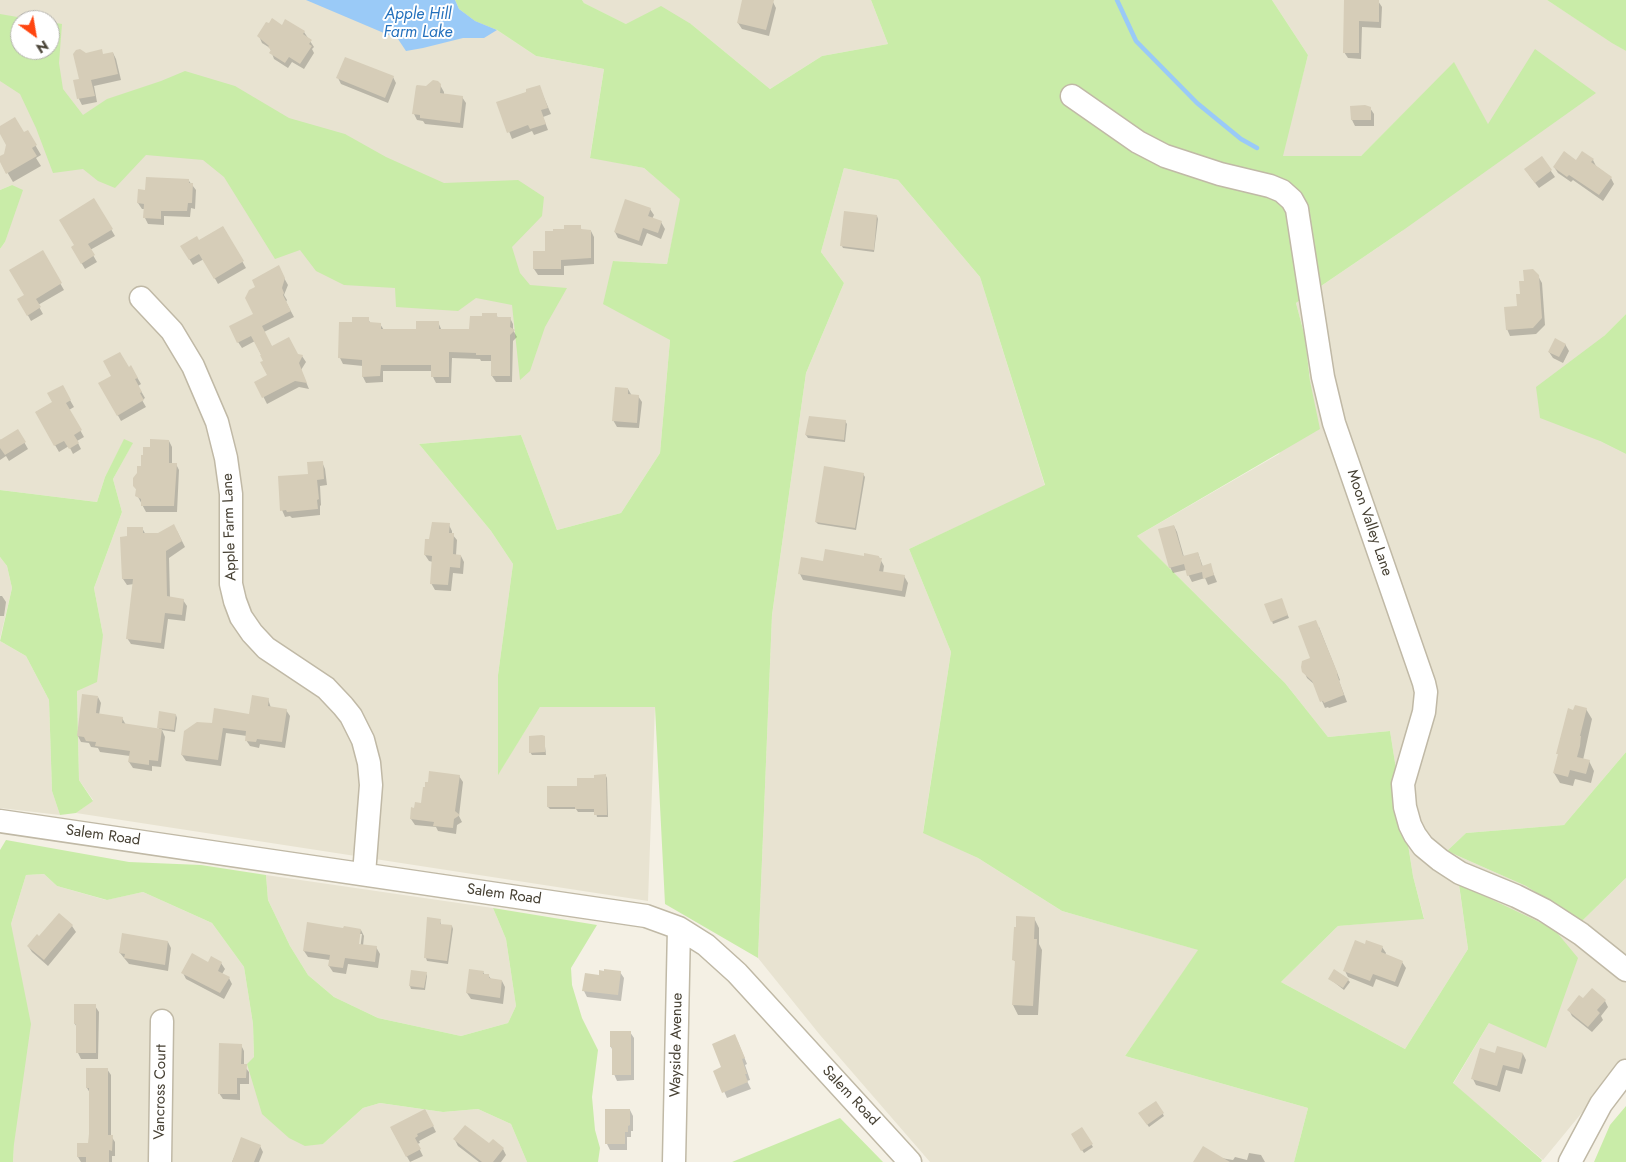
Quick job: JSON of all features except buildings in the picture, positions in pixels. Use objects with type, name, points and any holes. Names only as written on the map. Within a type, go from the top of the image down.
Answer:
[{"type":"street","name":"Moon Valley Lane","points":[[1072,96],[1138,142],[1166,156],[1220,174],[1270,186],[1282,191],[1292,200],[1297,209],[1322,377],[1334,423],[1426,692],[1424,712],[1403,784],[1410,825],[1415,836],[1423,846],[1440,860],[1460,873],[1516,896],[1544,910],[1580,934],[1626,970]]},
{"type":"street","name":"Apple Farm Lane","points":[[141,298],[172,331],[193,366],[217,422],[226,458],[231,494],[231,584],[241,616],[252,633],[266,648],[326,688],[343,706],[363,740],[369,763],[371,786],[364,874]]},
{"type":"street","name":"Salem Road","points":[[0,821],[646,916],[679,928],[706,946],[737,973],[910,1162]]},
{"type":"street","name":"Wayside Avenue","points":[[674,1162],[679,928]]},
{"type":"street","name":"Vancross Court","points":[[160,1162],[162,1021]]},
{"type":"street","points":[[1570,1162],[1601,1104],[1626,1071]]},
{"type":"shaded area","points":[[0,0],[455,0],[459,9],[497,30],[536,56],[604,69],[590,157],[644,168],[681,199],[667,264],[613,261],[670,340],[660,453],[621,513],[557,530],[521,435],[419,444],[491,531],[513,564],[498,675],[498,774],[540,707],[655,707],[648,901],[76,813],[93,800],[79,780],[77,691],[103,635],[94,588],[122,512],[113,479],[132,444],[124,440],[105,477],[97,502],[0,490],[0,249],[5,242],[12,185],[0,190]]},
{"type":"shaded area","points":[[582,0],[871,0],[888,44],[822,56],[770,89],[691,24],[626,24],[584,3]]},
{"type":"shaded area","points":[[1272,0],[1547,0],[1626,51],[1626,314],[1604,336],[1600,441],[1626,454],[1626,752],[1564,825],[1466,833],[1447,851],[1526,886],[1581,922],[1626,878],[1626,1059],[1543,1160],[1453,1084],[1489,1023],[1459,885],[1468,949],[1405,1049],[1281,982],[1338,926],[1424,918],[1413,876],[1390,731],[1328,737],[1285,683],[1137,536],[1279,454],[1310,381],[1305,337],[1296,303],[1402,231],[1488,125],[1454,63],[1361,156],[1282,156],[1308,55]]},
{"type":"shaded area","points":[[844,168],[898,180],[980,277],[1045,486],[909,549],[951,652],[923,832],[978,858],[1062,911],[1199,950],[1125,1056],[1308,1108],[1294,1162],[930,1162],[820,1035],[758,958],[772,615],[806,373],[844,283],[821,252]]},
{"type":"shaded area","points":[[0,557],[7,566],[12,588],[0,639]]},
{"type":"shaded area","points":[[0,641],[26,656],[49,700],[52,791],[60,815],[0,808]]},
{"type":"shaded area","points":[[44,874],[57,886],[106,900],[143,892],[212,923],[244,967],[253,1024],[254,1058],[323,1144],[363,1108],[380,1103],[443,1112],[478,1109],[511,1124],[527,1162],[13,1162],[11,924],[26,875]]},
{"type":"shaded area","points":[[266,875],[493,908],[506,939],[516,1006],[508,1023],[461,1036],[378,1018],[334,997],[308,975],[290,946],[268,900]]},
{"type":"green space","points":[[455,0],[582,0],[584,3],[626,24],[661,6],[691,24],[770,89],[822,56],[888,44],[871,0],[1272,0],[1308,55],[1283,156],[1361,156],[1454,62],[1488,124],[1535,49],[1596,93],[1402,231],[1296,303],[1305,337],[1310,381],[1320,429],[1137,536],[1285,683],[1328,737],[1390,731],[1413,876],[1424,919],[1338,926],[1281,982],[1405,1049],[1468,949],[1459,884],[1554,929],[1578,958],[1546,1048],[1489,1023],[1453,1083],[1542,1160],[1541,1162],[1294,1162],[1308,1108],[1125,1056],[1198,950],[1062,911],[978,858],[923,833],[951,652],[909,549],[1045,485],[980,277],[898,180],[844,168],[821,252],[844,283],[806,373],[772,615],[758,958],[665,904],[655,707],[540,707],[498,775],[498,675],[513,564],[491,531],[419,444],[521,435],[557,530],[621,513],[660,453],[670,340],[603,304],[613,261],[667,264],[680,199],[644,168],[590,158],[604,69],[536,56],[497,30],[475,21],[459,9]]},
{"type":"green space","points":[[1547,0],[1626,0],[1626,51],[1612,43]]},
{"type":"green space","points":[[0,14],[10,16],[10,60],[59,60],[63,89],[83,115],[107,99],[185,71],[235,86],[289,118],[345,134],[386,157],[444,183],[518,180],[544,197],[542,216],[512,247],[520,273],[530,285],[567,288],[545,327],[530,371],[520,380],[512,305],[476,298],[458,311],[396,307],[395,288],[344,285],[316,271],[300,250],[275,259],[224,177],[203,160],[146,155],[115,188],[98,181],[83,169],[53,173],[36,128],[20,94],[0,81]]},
{"type":"green space","points":[[60,24],[62,24],[60,50]]},
{"type":"green space","points":[[12,185],[23,190],[5,242],[0,249],[0,190]]},
{"type":"green space","points":[[1626,314],[1626,454],[1600,441],[1540,418],[1536,387],[1604,336]]},
{"type":"green space","points":[[124,439],[133,443],[113,479],[122,512],[94,588],[103,635],[97,682],[77,691],[79,780],[93,801],[76,813],[60,815],[52,791],[49,700],[26,656],[0,641],[12,588],[7,566],[0,557],[0,490],[97,502],[105,477]]},
{"type":"green space","points":[[1626,752],[1626,878],[1581,922],[1526,886],[1447,851],[1466,833],[1564,825]]},
{"type":"green space","points":[[6,840],[129,862],[201,865],[266,875],[268,900],[290,946],[308,975],[334,997],[378,1018],[461,1036],[508,1023],[516,1006],[506,939],[493,908],[597,925],[571,968],[572,985],[582,1018],[598,1050],[592,1097],[595,1130],[600,1148],[598,1162],[527,1162],[511,1124],[478,1109],[443,1112],[380,1103],[363,1108],[323,1144],[305,1146],[289,1138],[262,1114],[247,1064],[254,1057],[253,1024],[244,967],[212,923],[143,892],[107,900],[57,886],[44,874],[26,875],[11,924],[31,1024],[13,1162],[0,1162],[0,850]]},
{"type":"green space","points":[[1626,1106],[1626,1162],[1594,1162],[1610,1125]]},
{"type":"green space","points":[[840,1118],[883,1162],[732,1162]]},
{"type":"water","name":"Apple Hill Farm Lake","points":[[306,0],[455,0],[459,9],[475,21],[497,30],[484,38],[463,38],[406,51],[398,39]]},
{"type":"waterway","points":[[1117,0],[1136,41],[1197,103],[1241,139],[1257,148]]}]
